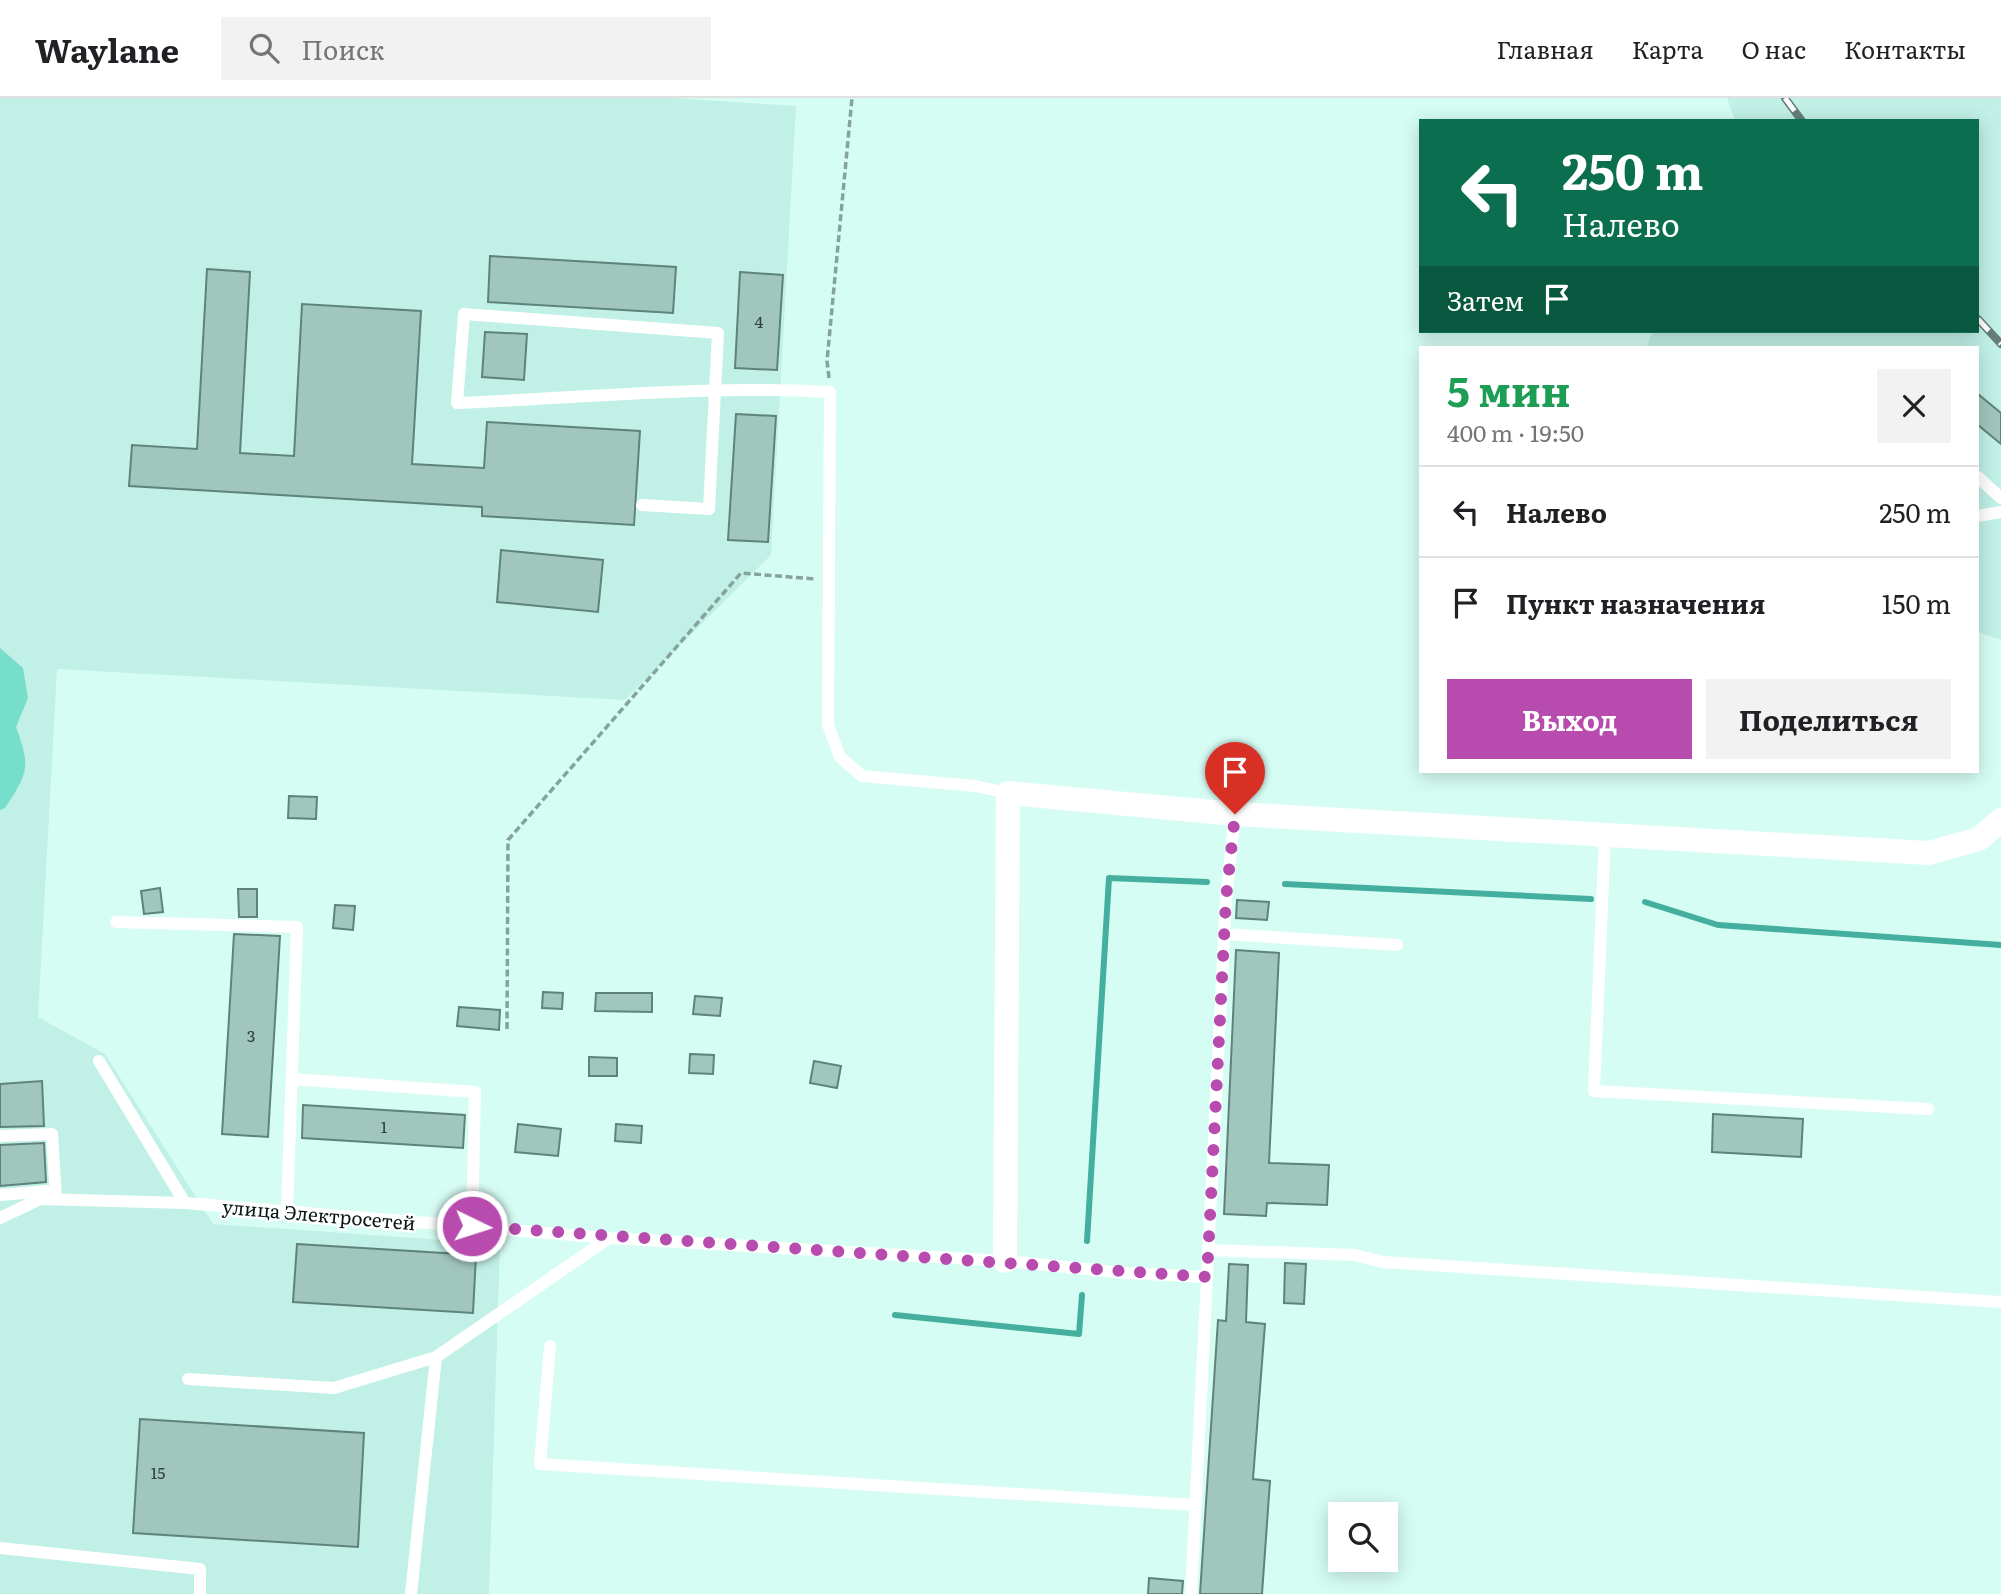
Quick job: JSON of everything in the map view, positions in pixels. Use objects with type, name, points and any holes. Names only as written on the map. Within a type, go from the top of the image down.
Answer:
[{"type":"street","points":[[1005,1261],[1008,793],[1235,814],[1928,853],[1979,839],[2001,820]]},
{"type":"lane","points":[[642,505],[709,509],[714,392],[718,333],[464,314],[457,403],[714,392],[777,389],[830,392],[828,724],[840,757],[862,776],[975,786],[1008,793]]},
{"type":"lane","points":[[1979,478],[2001,498]]},
{"type":"lane","points":[[1979,516],[2001,512]]},
{"type":"lane","points":[[1191,1594],[1224,934],[1235,814]]},
{"type":"lane","points":[[1605,835],[1594,1091],[1928,1109]]},
{"type":"lane","points":[[116,922],[298,927],[287,1211]]},
{"type":"lane","points":[[1224,934],[1397,945]]},
{"type":"lane","points":[[99,1061],[185,1203]]},
{"type":"lane","points":[[292,1079],[475,1092],[472,1226]]},
{"type":"lane","points":[[0,1136],[52,1134],[56,1195]]},
{"type":"lane","points":[[0,1195],[56,1195]]},
{"type":"lane","points":[[0,1218],[40,1199],[56,1195]]},
{"type":"lane","name":"улица Электросетей","points":[[56,1195],[609,1238],[1005,1261],[1126,1273],[1207,1277]]},
{"type":"lane","points":[[188,1379],[334,1388],[436,1357],[609,1238]]},
{"type":"lane","points":[[1208,1250],[1355,1255],[1383,1262],[2001,1302]]},
{"type":"lane","points":[[550,1346],[540,1465],[1195,1505]]},
{"type":"lane","points":[[411,1594],[436,1357]]},
{"type":"lane","points":[[0,1548],[200,1569],[200,1594]]},
{"type":"path","points":[[830,392],[827,361],[852,98]]},
{"type":"path","points":[[507,1028],[508,840],[741,573],[828,581]]},
{"type":"shaded area","points":[[0,98],[674,98],[796,106],[771,555],[625,700],[57,669],[38,1017],[105,1054],[213,1224],[500,1244],[489,1594],[0,1594]]},
{"type":"shaded area","points":[[1727,98],[2001,98],[2001,640],[1979,632],[1979,346],[1647,346],[1652,333],[1979,333],[1979,119],[1734,119]]},
{"type":"green space","points":[[0,648],[23,668],[28,698],[16,727],[24,752],[23,778],[5,808],[0,810]]},
{"type":"building","points":[[490,256],[676,267],[673,313],[488,302]]},
{"type":"building","points":[[207,269],[250,272],[240,453],[294,456],[302,304],[421,311],[412,464],[484,468],[487,422],[640,431],[634,525],[482,516],[482,507],[129,486],[132,445],[197,449]]},
{"type":"building","points":[[740,272],[783,275],[777,370],[735,368]]},
{"type":"building","points":[[485,332],[527,334],[524,380],[482,377]]},
{"type":"building","points":[[1979,395],[2001,413],[2001,444],[1979,426]]},
{"type":"building","points":[[736,414],[776,416],[768,542],[728,540]]},
{"type":"building","points":[[501,550],[603,560],[598,612],[497,602]]},
{"type":"building","points":[[289,796],[317,797],[316,819],[288,818]]},
{"type":"building","points":[[160,888],[163,912],[144,914],[141,891]]},
{"type":"building","points":[[238,889],[257,889],[257,917],[239,917]]},
{"type":"building","points":[[1237,900],[1269,902],[1267,920],[1236,918]]},
{"type":"building","points":[[335,905],[355,906],[353,930],[333,928]]},
{"type":"building","points":[[234,934],[280,936],[268,1137],[222,1134]]},
{"type":"building","points":[[1236,950],[1279,953],[1269,1163],[1329,1165],[1327,1205],[1267,1203],[1266,1216],[1224,1214]]},
{"type":"building","points":[[543,992],[563,993],[562,1009],[542,1008]]},
{"type":"building","points":[[596,993],[652,993],[652,1012],[595,1011]]},
{"type":"building","points":[[695,996],[722,998],[720,1016],[693,1014]]},
{"type":"building","points":[[459,1007],[500,1010],[499,1030],[457,1026]]},
{"type":"building","points":[[690,1054],[714,1055],[713,1074],[689,1073]]},
{"type":"building","points":[[589,1057],[617,1058],[617,1076],[589,1076]]},
{"type":"building","points":[[814,1061],[841,1066],[837,1088],[810,1083]]},
{"type":"building","points":[[42,1081],[44,1126],[0,1127],[0,1084]]},
{"type":"building","points":[[303,1105],[465,1115],[463,1148],[302,1138]]},
{"type":"building","points":[[1713,1114],[1803,1119],[1801,1157],[1712,1152]]},
{"type":"building","points":[[518,1124],[561,1129],[558,1156],[515,1152]]},
{"type":"building","points":[[616,1124],[642,1126],[641,1143],[615,1141]]},
{"type":"building","points":[[44,1143],[46,1182],[0,1186],[0,1145]]},
{"type":"building","points":[[297,1244],[476,1255],[473,1313],[293,1302]]},
{"type":"building","points":[[1285,1263],[1306,1264],[1304,1304],[1284,1303]]},
{"type":"building","points":[[1229,1264],[1248,1265],[1246,1322],[1265,1324],[1253,1479],[1270,1481],[1262,1594],[1200,1594],[1218,1320],[1226,1321]]},
{"type":"building","points":[[140,1419],[364,1433],[358,1547],[133,1533]]},
{"type":"building","points":[[1149,1578],[1183,1581],[1182,1594],[1148,1594]]},
{"type":"waterway","points":[[1087,1241],[1109,878],[1207,882]]},
{"type":"waterway","points":[[1285,884],[1591,899]]},
{"type":"waterway","points":[[1645,902],[1718,925],[2001,945]]},
{"type":"waterway","points":[[895,1315],[1079,1334],[1082,1295]]},
{"type":"railway","points":[[1785,98],[1801,119]]},
{"type":"railway","points":[[1979,320],[2001,344]]},
{"type":"route","points":[[472,1226],[609,1238],[1005,1261],[1126,1273],[1207,1277],[1226,899],[1235,814]]}]
